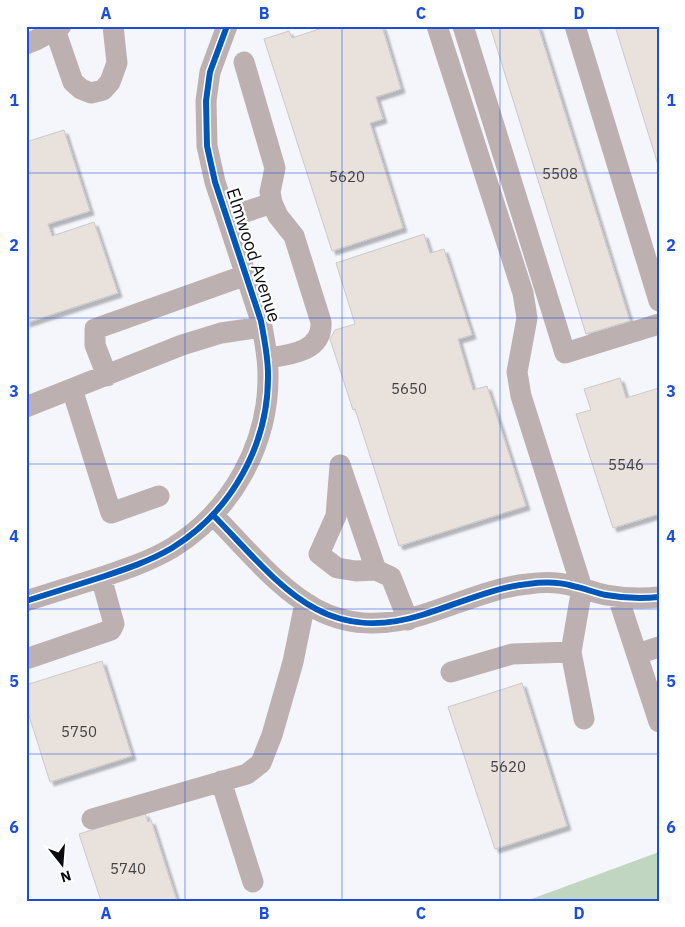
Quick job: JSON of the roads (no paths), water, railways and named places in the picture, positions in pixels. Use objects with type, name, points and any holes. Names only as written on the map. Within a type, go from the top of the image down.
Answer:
[{"type":"street","points":[[26,44],[58,28],[73,82],[81,89],[91,93],[103,90],[110,82],[116,63],[113,26]]},
{"type":"street","name":"Elmwood Avenue","points":[[26,601],[139,565],[171,549],[196,532],[213,515],[235,487],[256,447],[266,403],[268,373],[262,327],[211,168],[207,146],[205,116],[210,72],[227,26]]},
{"type":"street","points":[[437,26],[523,293],[527,318],[517,372],[521,396],[582,588],[571,652],[584,719]]},
{"type":"street","points":[[463,26],[565,353],[659,324]]},
{"type":"street","points":[[575,26],[659,301]]},
{"type":"street","points":[[244,62],[275,168],[270,192],[272,203],[278,216],[294,236],[322,330],[314,343],[294,354],[267,358]]},
{"type":"street","points":[[227,218],[272,203]]},
{"type":"street","points":[[107,376],[94,345],[95,329],[246,275]]},
{"type":"street","points":[[26,407],[182,345],[221,333],[262,327]]},
{"type":"street","points":[[72,389],[111,513],[159,496]]},
{"type":"street","points":[[213,515],[286,590],[328,615],[349,622],[386,624],[408,620],[508,588],[541,583],[566,584],[618,597],[659,597]]},
{"type":"street","points":[[376,570],[391,577],[408,620]]},
{"type":"street","points":[[29,658],[111,630],[114,624],[101,577]]},
{"type":"street","points":[[618,597],[659,722]]},
{"type":"street","points":[[92,819],[247,774],[261,762],[293,662],[305,603]]},
{"type":"street","points":[[637,654],[659,647]]},
{"type":"street","points":[[451,672],[512,654],[571,652]]},
{"type":"street","points":[[222,782],[253,882]]}]
